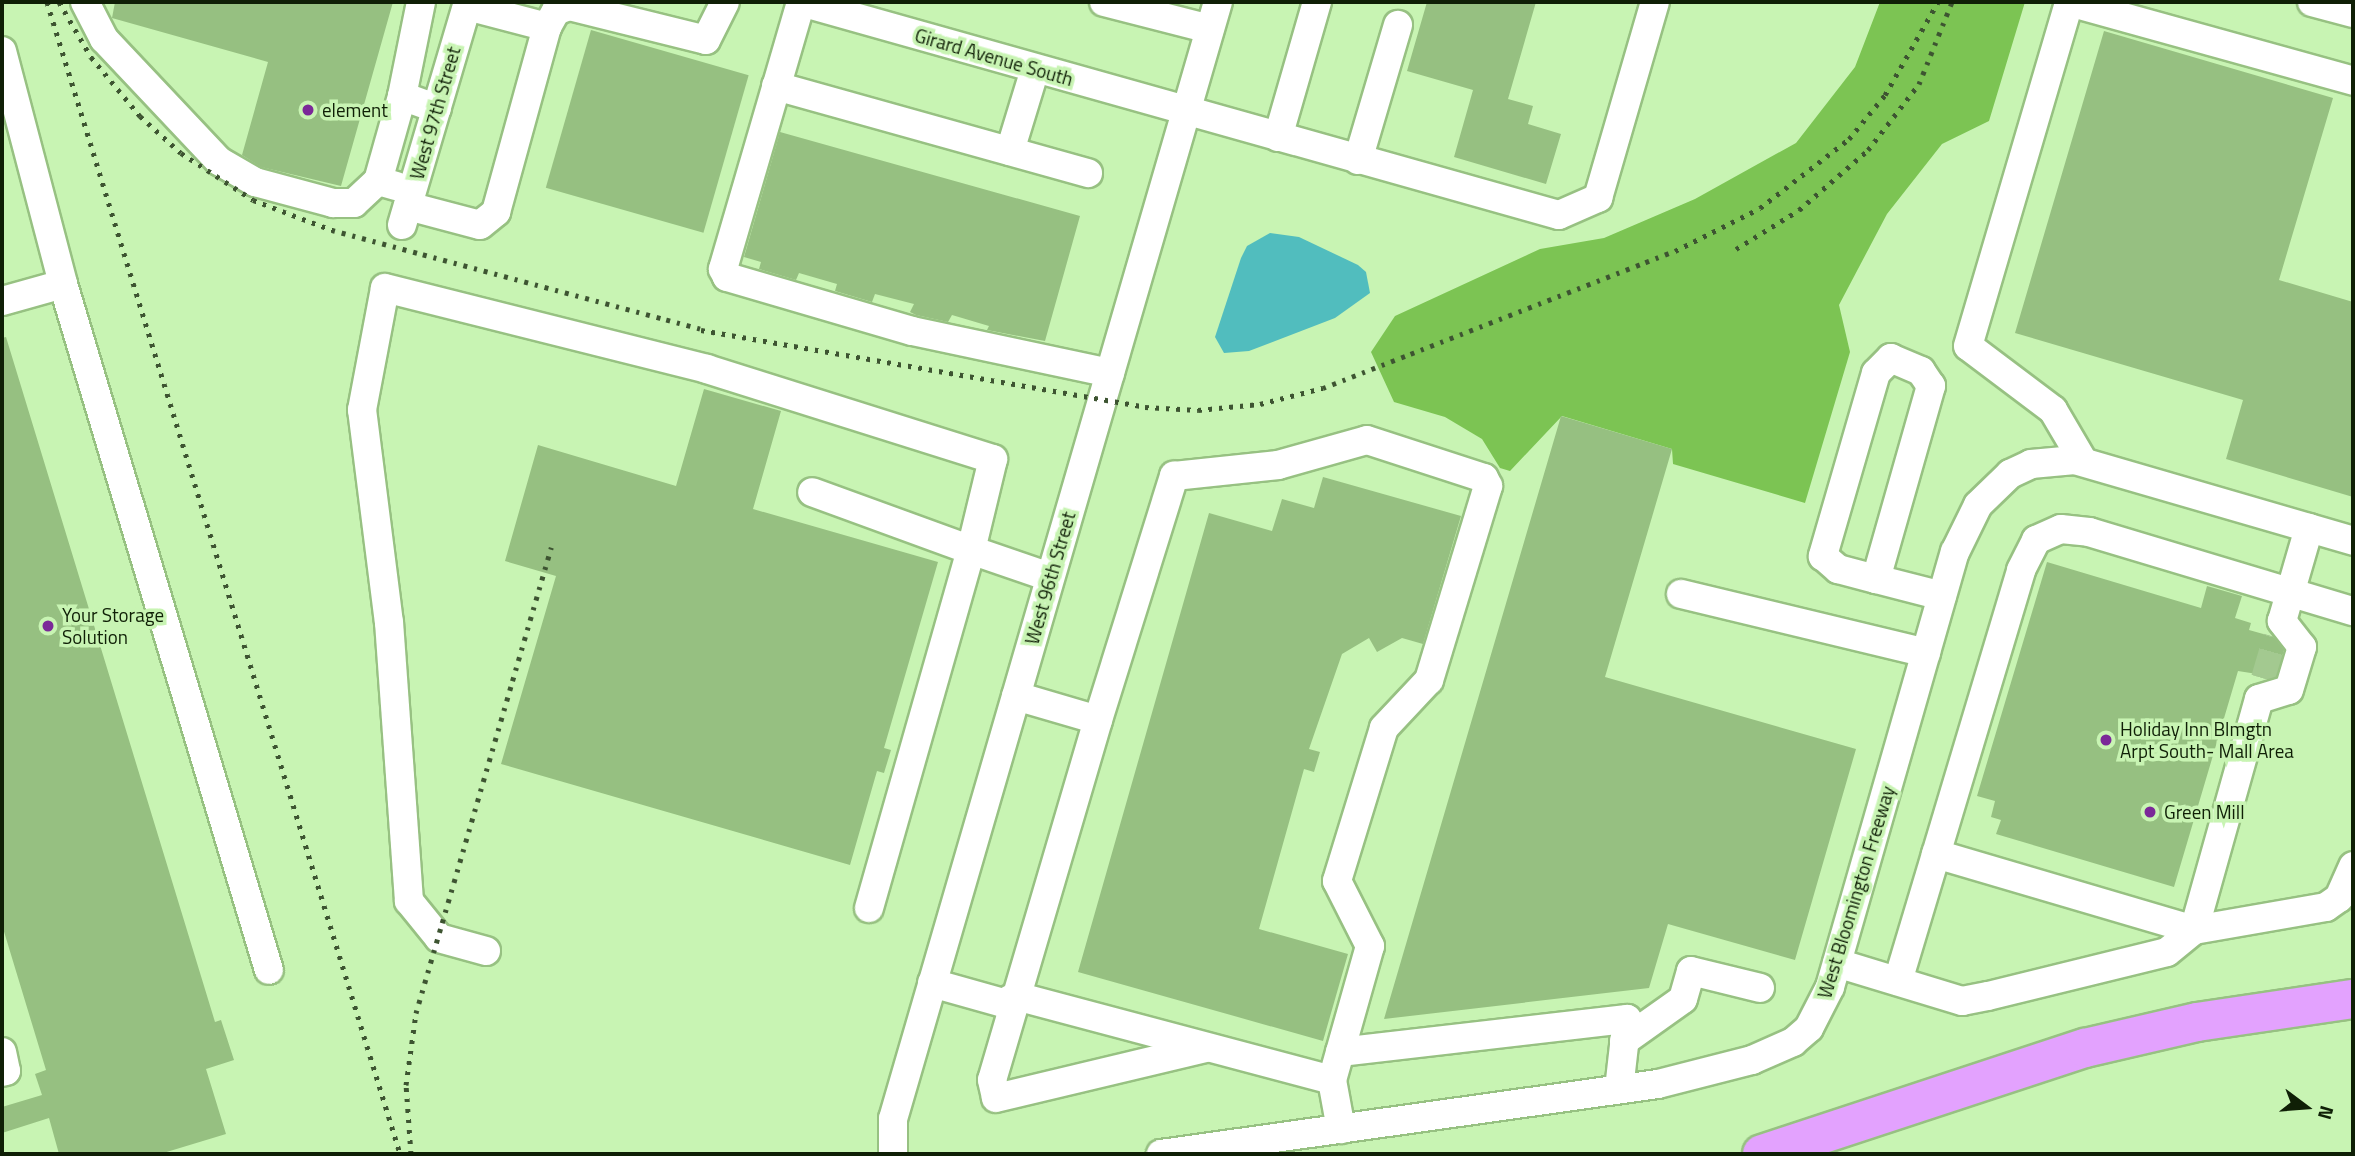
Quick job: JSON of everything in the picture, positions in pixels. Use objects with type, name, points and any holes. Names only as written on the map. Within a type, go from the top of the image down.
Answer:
[{"type":"highway","points":[[1762,1154],[2085,1048],[2197,1022],[2353,999]]},
{"type":"street","points":[[85,2],[104,39],[219,161],[255,182],[333,203],[354,203],[378,181],[402,96],[421,2]]},
{"type":"street","points":[[378,181],[408,207],[480,225],[496,212],[547,27],[556,12],[569,6],[706,40],[725,2]]},
{"type":"street","points":[[801,2],[723,269],[727,277],[912,331],[1110,373]]},
{"type":"street","name":"Girard Avenue South","points":[[801,2],[875,12],[1035,69],[1559,215],[1580,210],[1598,198],[1655,2]]},
{"type":"street","points":[[1104,2],[1210,29]]},
{"type":"street","name":"West 96th Street","points":[[893,1154],[893,1119],[1218,2]]},
{"type":"street","points":[[1278,137],[1317,2]]},
{"type":"street","points":[[2083,461],[2053,410],[1968,345],[2069,2],[2353,81]]},
{"type":"street","points":[[2312,2],[2353,13]]},
{"type":"street","points":[[468,4],[547,27]]},
{"type":"street","name":"West 97th Street","points":[[408,207],[468,4]]},
{"type":"street","points":[[1358,160],[1398,25]]},
{"type":"street","points":[[2,51],[14,141],[63,284],[269,970]]},
{"type":"street","points":[[1010,151],[1035,69]]},
{"type":"street","points":[[776,86],[1088,173]]},
{"type":"street","points":[[402,96],[437,109]]},
{"type":"street","points":[[2,301],[63,284]]},
{"type":"street","points":[[486,951],[439,938],[410,901],[389,623],[362,410],[370,343],[385,288],[707,369],[993,459],[971,550],[869,908]]},
{"type":"street","points":[[1876,579],[1931,386],[1921,371],[1891,358],[1875,373],[1823,556],[1838,569],[1876,579],[1942,596]]},
{"type":"street","points":[[1206,1048],[996,1098],[992,1080],[1098,720],[1174,476],[1278,465],[1367,440],[1484,478],[1488,486],[1429,680],[1384,727],[1337,881],[1370,946],[1332,1080],[1341,1129]]},
{"type":"street","name":"West Bloomington Freeway","points":[[1161,1154],[1619,1089],[1711,1072],[1793,1042],[1821,1008],[1837,963],[1942,596],[1965,527],[1995,486],[2031,464],[2083,461],[2353,541]]},
{"type":"street","points":[[812,492],[1050,578]]},
{"type":"street","points":[[1837,963],[1962,1001],[2167,951],[2193,930],[2262,689],[2289,690],[2302,647],[2279,630],[2309,527]]},
{"type":"street","points":[[1898,981],[2021,570],[2036,540],[2061,529],[2089,532],[2353,611]]},
{"type":"street","points":[[1681,594],[1926,653]]},
{"type":"street","points":[[1016,696],[1098,720]]},
{"type":"street","points":[[1936,854],[2193,930],[2326,907],[2339,898],[2353,866]]},
{"type":"street","points":[[1624,1041],[1683,999],[1691,971],[1760,988]]},
{"type":"street","points":[[932,983],[1003,1003],[1016,996],[1332,1080]]},
{"type":"street","points":[[1340,1052],[1627,1019],[1619,1089]]},
{"type":"street","points":[[2,1052],[6,1071],[2,1072]]},
{"type":"green space","points":[[1880,2],[2025,2],[1989,121],[1942,144],[1887,214],[1839,305],[1850,352],[1805,503],[1673,464],[1672,449],[1562,416],[1510,471],[1500,468],[1482,439],[1445,417],[1394,402],[1371,352],[1395,316],[1540,249],[1604,238],[1695,199],[1796,143],[1855,67]]},
{"type":"water","points":[[1270,233],[1299,237],[1358,265],[1366,272],[1370,293],[1335,318],[1249,351],[1224,353],[1215,337],[1241,258],[1247,246]]},
{"type":"building","name":"element","points":[[115,2],[393,2],[341,186],[261,167],[242,155],[268,62],[112,18]]},
{"type":"building","points":[[1427,2],[1536,2],[1508,99],[1533,106],[1528,124],[1561,134],[1546,184],[1454,157],[1473,90],[1407,71]]},
{"type":"building","points":[[591,30],[749,75],[703,233],[546,188]]},
{"type":"building","points":[[2104,31],[2333,98],[2279,280],[2353,302],[2353,497],[2226,459],[2243,400],[2015,333]]},
{"type":"building","points":[[780,132],[1080,216],[1045,341],[987,330],[989,326],[952,315],[948,322],[916,315],[910,312],[914,304],[875,294],[872,302],[835,291],[837,284],[799,273],[796,280],[759,269],[761,262],[744,257]]},
{"type":"building","name":"Your Storage Solution","points":[[6,337],[215,1022],[221,1020],[234,1060],[206,1069],[226,1134],[160,1154],[59,1154],[49,1118],[2,1133],[2,1107],[42,1095],[35,1074],[46,1070],[2,925],[2,338]]},
{"type":"building","points":[[704,389],[781,411],[753,509],[938,562],[884,748],[891,750],[884,773],[877,771],[850,865],[501,764],[556,576],[505,561],[538,445],[676,486]]},
{"type":"building","points":[[1561,416],[1672,449],[1605,677],[1856,749],[1795,960],[1668,924],[1649,988],[1384,1019]]},
{"type":"building","points":[[1323,477],[1461,516],[1423,644],[1402,638],[1377,652],[1369,638],[1342,654],[1309,749],[1320,752],[1314,772],[1304,769],[1259,929],[1348,954],[1323,1041],[1078,972],[1209,513],[1272,531],[1282,499],[1314,508]]},
{"type":"building","name":"Holiday Inn Blmgtn Arpt South- Mall Area","points":[[2047,562],[2201,608],[2207,586],[2242,596],[2235,618],[2251,623],[2249,630],[2274,637],[2284,650],[2276,677],[2238,671],[2174,887],[1996,834],[2001,820],[1991,817],[1995,801],[1977,796]]},
{"type":"tunnel","points":[[2265,679],[2277,638]]},
{"type":"railway","points":[[47,2],[400,1154]]},
{"type":"railway","points":[[59,2],[91,57],[140,116],[181,153],[253,200],[332,230],[705,330]]},
{"type":"railway","points":[[701,330],[1145,407],[1198,410],[1260,404],[1323,388],[1675,251],[1760,208],[1849,139],[1885,95],[1938,2]]},
{"type":"railway","points":[[1736,249],[1799,210],[1868,150],[1919,84],[1952,2]]},
{"type":"railway","points":[[411,1154],[406,1085],[416,1013],[551,547]]},
{"type":"place","name":"element","points":[[308,110]]},
{"type":"place","name":"Your Storage Solution","points":[[48,626]]},
{"type":"place","name":"Holiday Inn Blmgtn Arpt South- Mall Area","points":[[2106,740]]},
{"type":"place","name":"Green Mill","points":[[2150,812]]}]
